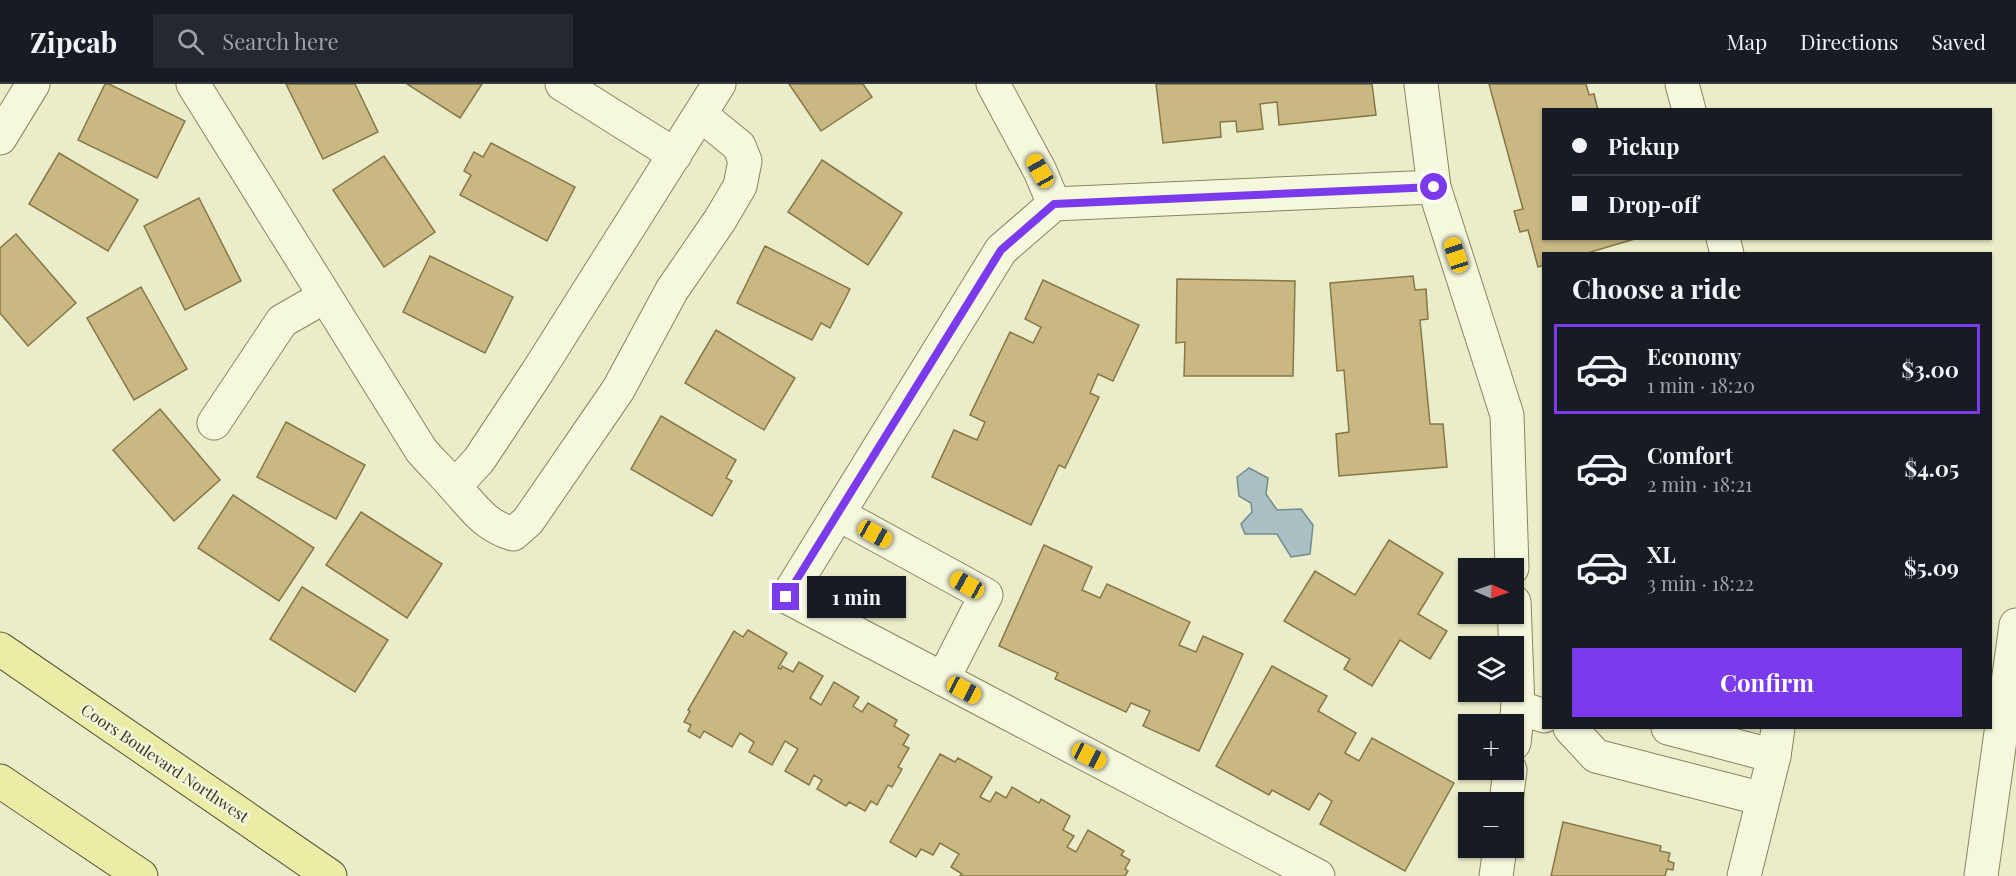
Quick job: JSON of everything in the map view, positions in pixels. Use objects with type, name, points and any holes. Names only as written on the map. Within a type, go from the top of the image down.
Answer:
[{"type":"main road","name":"Coors Boulevard Northwest","points":[[0,650],[330,876]]},
{"type":"main road","points":[[0,781],[141,876]]},
{"type":"street","points":[[0,138],[33,84]]},
{"type":"street","points":[[194,84],[421,450],[455,486],[475,512],[499,530],[513,534],[528,521],[618,390],[672,290],[720,220],[740,186],[745,161],[740,146],[701,115]]},
{"type":"street","points":[[562,84],[675,155]]},
{"type":"street","points":[[455,486],[479,460],[538,372],[701,115],[718,84]]},
{"type":"street","points":[[993,84],[1040,171],[1054,204]]},
{"type":"street","points":[[1421,84],[1434,187],[1507,415],[1512,558]]},
{"type":"street","points":[[1682,84],[1688,108]]},
{"type":"street","points":[[1318,876],[786,597],[1001,250],[1054,204],[1434,187]]},
{"type":"street","points":[[214,423],[282,321],[324,297]]},
{"type":"street","points":[[838,514],[986,595],[943,679]]},
{"type":"street","points":[[1517,624],[1531,711]]},
{"type":"street","points":[[1981,876],[2016,625]]},
{"type":"street","points":[[1571,729],[1596,756],[1763,799]]},
{"type":"street","points":[[1676,729],[1776,742],[1744,876]]},
{"type":"street","points":[[1496,876],[1499,858]]},
{"type":"shaded area","points":[[1249,468],[1268,478],[1266,494],[1277,510],[1301,509],[1313,525],[1310,554],[1291,557],[1277,534],[1245,534],[1241,524],[1252,512],[1251,503],[1239,496],[1237,477]]},
{"type":"building","points":[[105,84],[185,121],[157,178],[78,140]]},
{"type":"building","points":[[286,84],[355,84],[378,132],[323,159]]},
{"type":"building","points":[[407,84],[482,84],[460,118]]},
{"type":"building","points":[[789,84],[863,84],[872,97],[821,131]]},
{"type":"building","points":[[1156,84],[1372,84],[1376,115],[1279,125],[1277,102],[1260,104],[1263,129],[1237,132],[1236,121],[1220,122],[1221,137],[1163,143]]},
{"type":"building","points":[[1489,84],[1586,84],[1589,95],[1594,94],[1598,108],[1542,108],[1542,240],[1631,240],[1591,252],[1542,252],[1542,266],[1538,267],[1528,230],[1520,232],[1514,211],[1523,209]]},
{"type":"building","points":[[491,143],[575,187],[547,241],[460,195],[471,175],[464,171],[474,152],[483,157]]},
{"type":"building","points":[[59,153],[138,200],[108,251],[29,204]]},
{"type":"building","points":[[384,156],[435,232],[384,267],[333,190]]},
{"type":"building","points":[[822,160],[902,213],[868,265],[788,212]]},
{"type":"building","points":[[199,198],[241,281],[185,310],[144,226]]},
{"type":"building","points":[[16,234],[76,303],[28,346],[0,313],[0,248]]},
{"type":"building","points":[[765,246],[850,289],[830,328],[821,323],[812,340],[737,303]]},
{"type":"building","points":[[430,256],[513,297],[485,353],[403,312]]},
{"type":"building","points":[[1413,276],[1415,290],[1426,289],[1428,319],[1420,320],[1430,424],[1443,424],[1447,467],[1339,476],[1336,434],[1349,432],[1344,370],[1337,371],[1330,283]]},
{"type":"building","points":[[1177,279],[1295,281],[1293,376],[1184,376],[1185,342],[1176,343]]},
{"type":"building","points":[[1043,280],[1139,325],[1113,381],[1098,374],[1090,393],[1099,397],[1065,468],[1059,465],[1031,525],[932,477],[954,430],[977,440],[985,422],[970,415],[1010,332],[1033,343],[1041,327],[1025,319]]},
{"type":"building","points":[[141,287],[187,369],[134,400],[87,318]]},
{"type":"building","points":[[716,330],[795,378],[764,430],[685,383]]},
{"type":"building","points":[[160,409],[220,480],[174,521],[113,450]]},
{"type":"building","points":[[661,416],[736,460],[726,478],[732,481],[712,516],[631,469]]},
{"type":"building","points":[[286,422],[365,465],[336,519],[257,477]]},
{"type":"building","points":[[233,495],[314,548],[279,601],[198,548]]},
{"type":"building","points":[[361,512],[442,564],[407,618],[326,565]]},
{"type":"building","points":[[1389,540],[1443,573],[1418,614],[1447,631],[1430,659],[1400,640],[1372,686],[1344,669],[1350,659],[1284,621],[1315,571],[1355,595]]},
{"type":"building","points":[[1044,545],[1092,567],[1082,590],[1100,598],[1107,584],[1190,622],[1179,645],[1196,652],[1203,636],[1243,654],[1199,751],[1143,726],[1150,711],[1131,703],[1126,712],[1055,679],[1058,673],[999,646]]},
{"type":"building","points":[[302,587],[388,640],[355,692],[270,639]]},
{"type":"building","points":[[748,630],[787,653],[778,668],[781,669],[782,666],[793,672],[799,662],[823,676],[810,698],[821,705],[834,682],[859,697],[853,706],[862,712],[868,703],[897,720],[894,726],[909,735],[903,745],[909,748],[898,767],[902,769],[892,787],[888,785],[877,805],[871,801],[865,811],[849,802],[846,806],[817,789],[822,780],[814,775],[809,785],[785,771],[798,749],[785,741],[772,765],[749,752],[754,742],[740,733],[732,747],[704,731],[700,738],[688,731],[691,725],[684,722],[690,711],[688,710],[734,631],[743,637]]},
{"type":"building","points":[[1272,666],[1327,696],[1318,711],[1356,733],[1345,753],[1359,761],[1372,738],[1454,783],[1405,871],[1320,824],[1332,801],[1319,793],[1309,810],[1272,790],[1269,795],[1216,766]]},
{"type":"building","points":[[940,754],[955,762],[958,758],[992,777],[980,797],[990,802],[996,792],[1006,798],[1012,787],[1039,803],[1041,799],[1070,816],[1063,830],[1074,836],[1067,847],[1076,852],[1088,830],[1124,851],[1121,855],[1130,860],[1125,869],[1128,871],[1125,876],[960,876],[962,874],[951,867],[959,854],[940,843],[933,855],[921,849],[916,857],[890,842]]},
{"type":"building","points":[[1563,822],[1661,846],[1660,851],[1670,853],[1668,861],[1674,863],[1673,870],[1667,869],[1665,876],[1551,876]]},
{"type":"route","points":[[786,597],[1001,250],[1054,204],[1434,187]]}]
